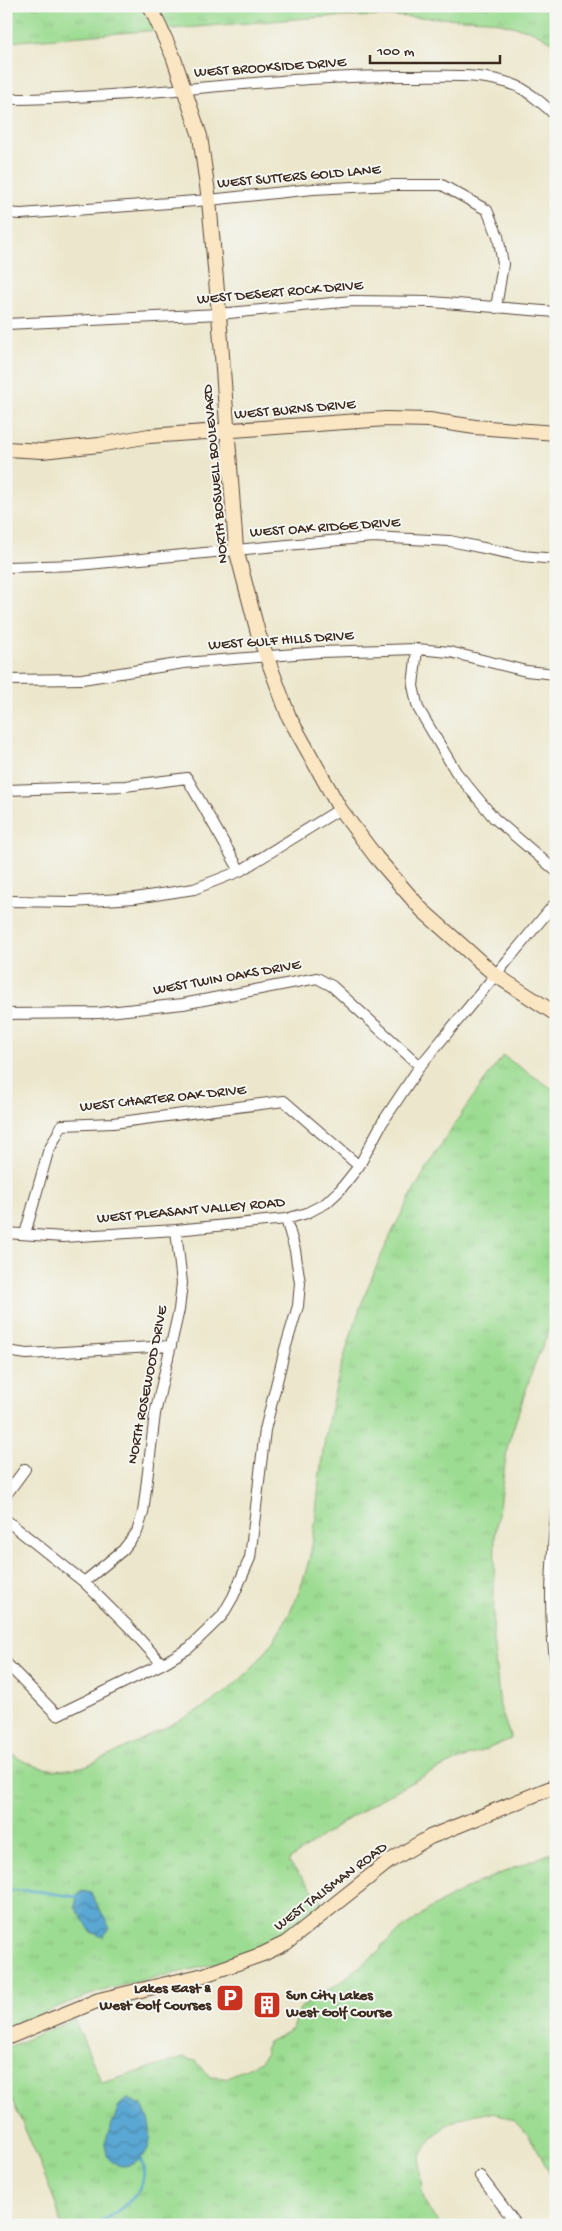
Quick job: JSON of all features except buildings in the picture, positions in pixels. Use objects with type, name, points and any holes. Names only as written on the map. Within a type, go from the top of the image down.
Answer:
[{"type":"street","name":"NORTH BOSWELL BOULEVARD","points":[[150,6],[163,31],[200,136],[209,200],[220,314],[236,549],[250,606],[289,717],[340,809],[376,857],[422,910],[494,974],[556,1014]]},
{"type":"street","name":"WEST BROOKSIDE DRIVE","points":[[6,99],[100,96],[259,82],[375,75],[477,77],[518,86],[556,116]]},
{"type":"street","name":"WEST SUTTERS GOLD LANE","points":[[6,213],[21,214],[209,200],[313,189],[394,185],[442,186],[487,210],[498,236],[503,264],[496,308]]},
{"type":"street","name":"WEST DESERT ROCK DRIVE","points":[[6,324],[220,314],[352,301],[432,302],[556,312]]},
{"type":"street","name":"WEST BURNS DRIVE","points":[[6,449],[42,451],[99,445],[150,436],[227,432],[386,419],[429,420],[475,427],[556,433]]},
{"type":"street","name":"WEST OAK RIDGE DRIVE","points":[[6,567],[78,565],[372,537],[413,537],[450,541],[522,556],[556,559]]},
{"type":"street","name":"WEST GULF HILLS DRIVE","points":[[6,680],[82,679],[184,664],[320,652],[416,649],[450,652],[526,671],[556,674]]},
{"type":"street","points":[[416,649],[413,686],[418,708],[456,772],[494,818],[556,871]]},
{"type":"street","points":[[6,790],[126,786],[187,778],[240,872]]},
{"type":"street","points":[[6,902],[72,902],[135,898],[194,889],[240,872],[340,809]]},
{"type":"street","name":"WEST PLEASANT VALLEY ROAD","points":[[6,1233],[64,1237],[176,1230],[286,1219],[307,1213],[326,1203],[340,1190],[358,1166],[382,1123],[420,1066],[494,974],[556,902]]},
{"type":"street","name":"WEST TWIN OAKS DRIVE","points":[[6,1014],[99,1013],[183,1004],[316,978],[332,986],[420,1066]]},
{"type":"street","name":"WEST CHARTER OAK DRIVE","points":[[25,1234],[48,1152],[62,1125],[113,1123],[284,1101],[358,1166]]},
{"type":"street","points":[[6,1664],[57,1715],[162,1664],[189,1648],[222,1616],[233,1597],[250,1558],[265,1430],[285,1348],[298,1306],[300,1283],[298,1266],[286,1219]]},
{"type":"street","name":"NORTH ROSEWOOD DRIVE","points":[[84,1582],[124,1550],[137,1532],[143,1514],[155,1414],[171,1346],[182,1283],[176,1230]]},
{"type":"street","points":[[6,1351],[27,1354],[171,1346]]},
{"type":"street","points":[[6,1495],[25,1469]]},
{"type":"street","points":[[556,1515],[552,1554],[551,1604],[556,1665]]},
{"type":"street","points":[[6,1520],[84,1582],[128,1626],[162,1664]]},
{"type":"street","name":"WEST TALISMAN ROAD","points":[[6,2038],[99,2000],[204,1976],[263,1954],[286,1943],[388,1862],[430,1837],[556,1786]]},
{"type":"street","points":[[480,2176],[517,2225]]},
{"type":"green space","points":[[6,6],[556,6],[556,44],[532,31],[488,20],[389,16],[323,17],[6,42]]},
{"type":"green space","points":[[503,1056],[556,1091],[556,1315],[535,1363],[508,1444],[495,1534],[493,1640],[500,1707],[511,1739],[443,1767],[377,1801],[322,1836],[288,1861],[323,1902],[267,1944],[222,1962],[96,1993],[6,2029],[6,1749],[25,1762],[45,1768],[66,1769],[88,1765],[192,1714],[212,1702],[249,1671],[278,1634],[299,1592],[312,1546],[325,1436],[339,1374],[366,1292],[381,1256],[416,1186],[457,1120]]},
{"type":"green space","points":[[556,1851],[556,2185],[537,2148],[523,2129],[511,2119],[498,2114],[483,2113],[467,2116],[439,2131],[429,2142],[422,2155],[420,2168],[424,2200],[441,2225],[61,2225],[57,2207],[36,2154],[6,2087],[6,2048],[74,2019],[102,2083],[184,2058],[196,2061],[210,2077],[226,2078],[261,2061],[266,2052],[264,2049],[268,2042],[293,2029],[300,2008],[339,1983],[381,1950],[381,1946],[429,1909],[477,1883]]},
{"type":"water","points":[[82,1891],[91,1893],[110,1928],[103,1937],[91,1932],[75,1907],[77,1897]]},
{"type":"water","points":[[128,2099],[142,2105],[150,2129],[149,2147],[141,2159],[129,2165],[118,2165],[109,2158],[106,2145],[118,2109]]},
{"type":"waterway","points":[[6,1890],[36,1891],[77,1897]]},
{"type":"waterway","points":[[98,2225],[124,2206],[138,2191],[144,2172],[141,2160]]},
{"type":"place","name":"Lakes East & West Golf Courses","points":[[230,1998]]},
{"type":"place","name":"Sun City Lakes West Golf Course","points":[[267,2005]]}]
